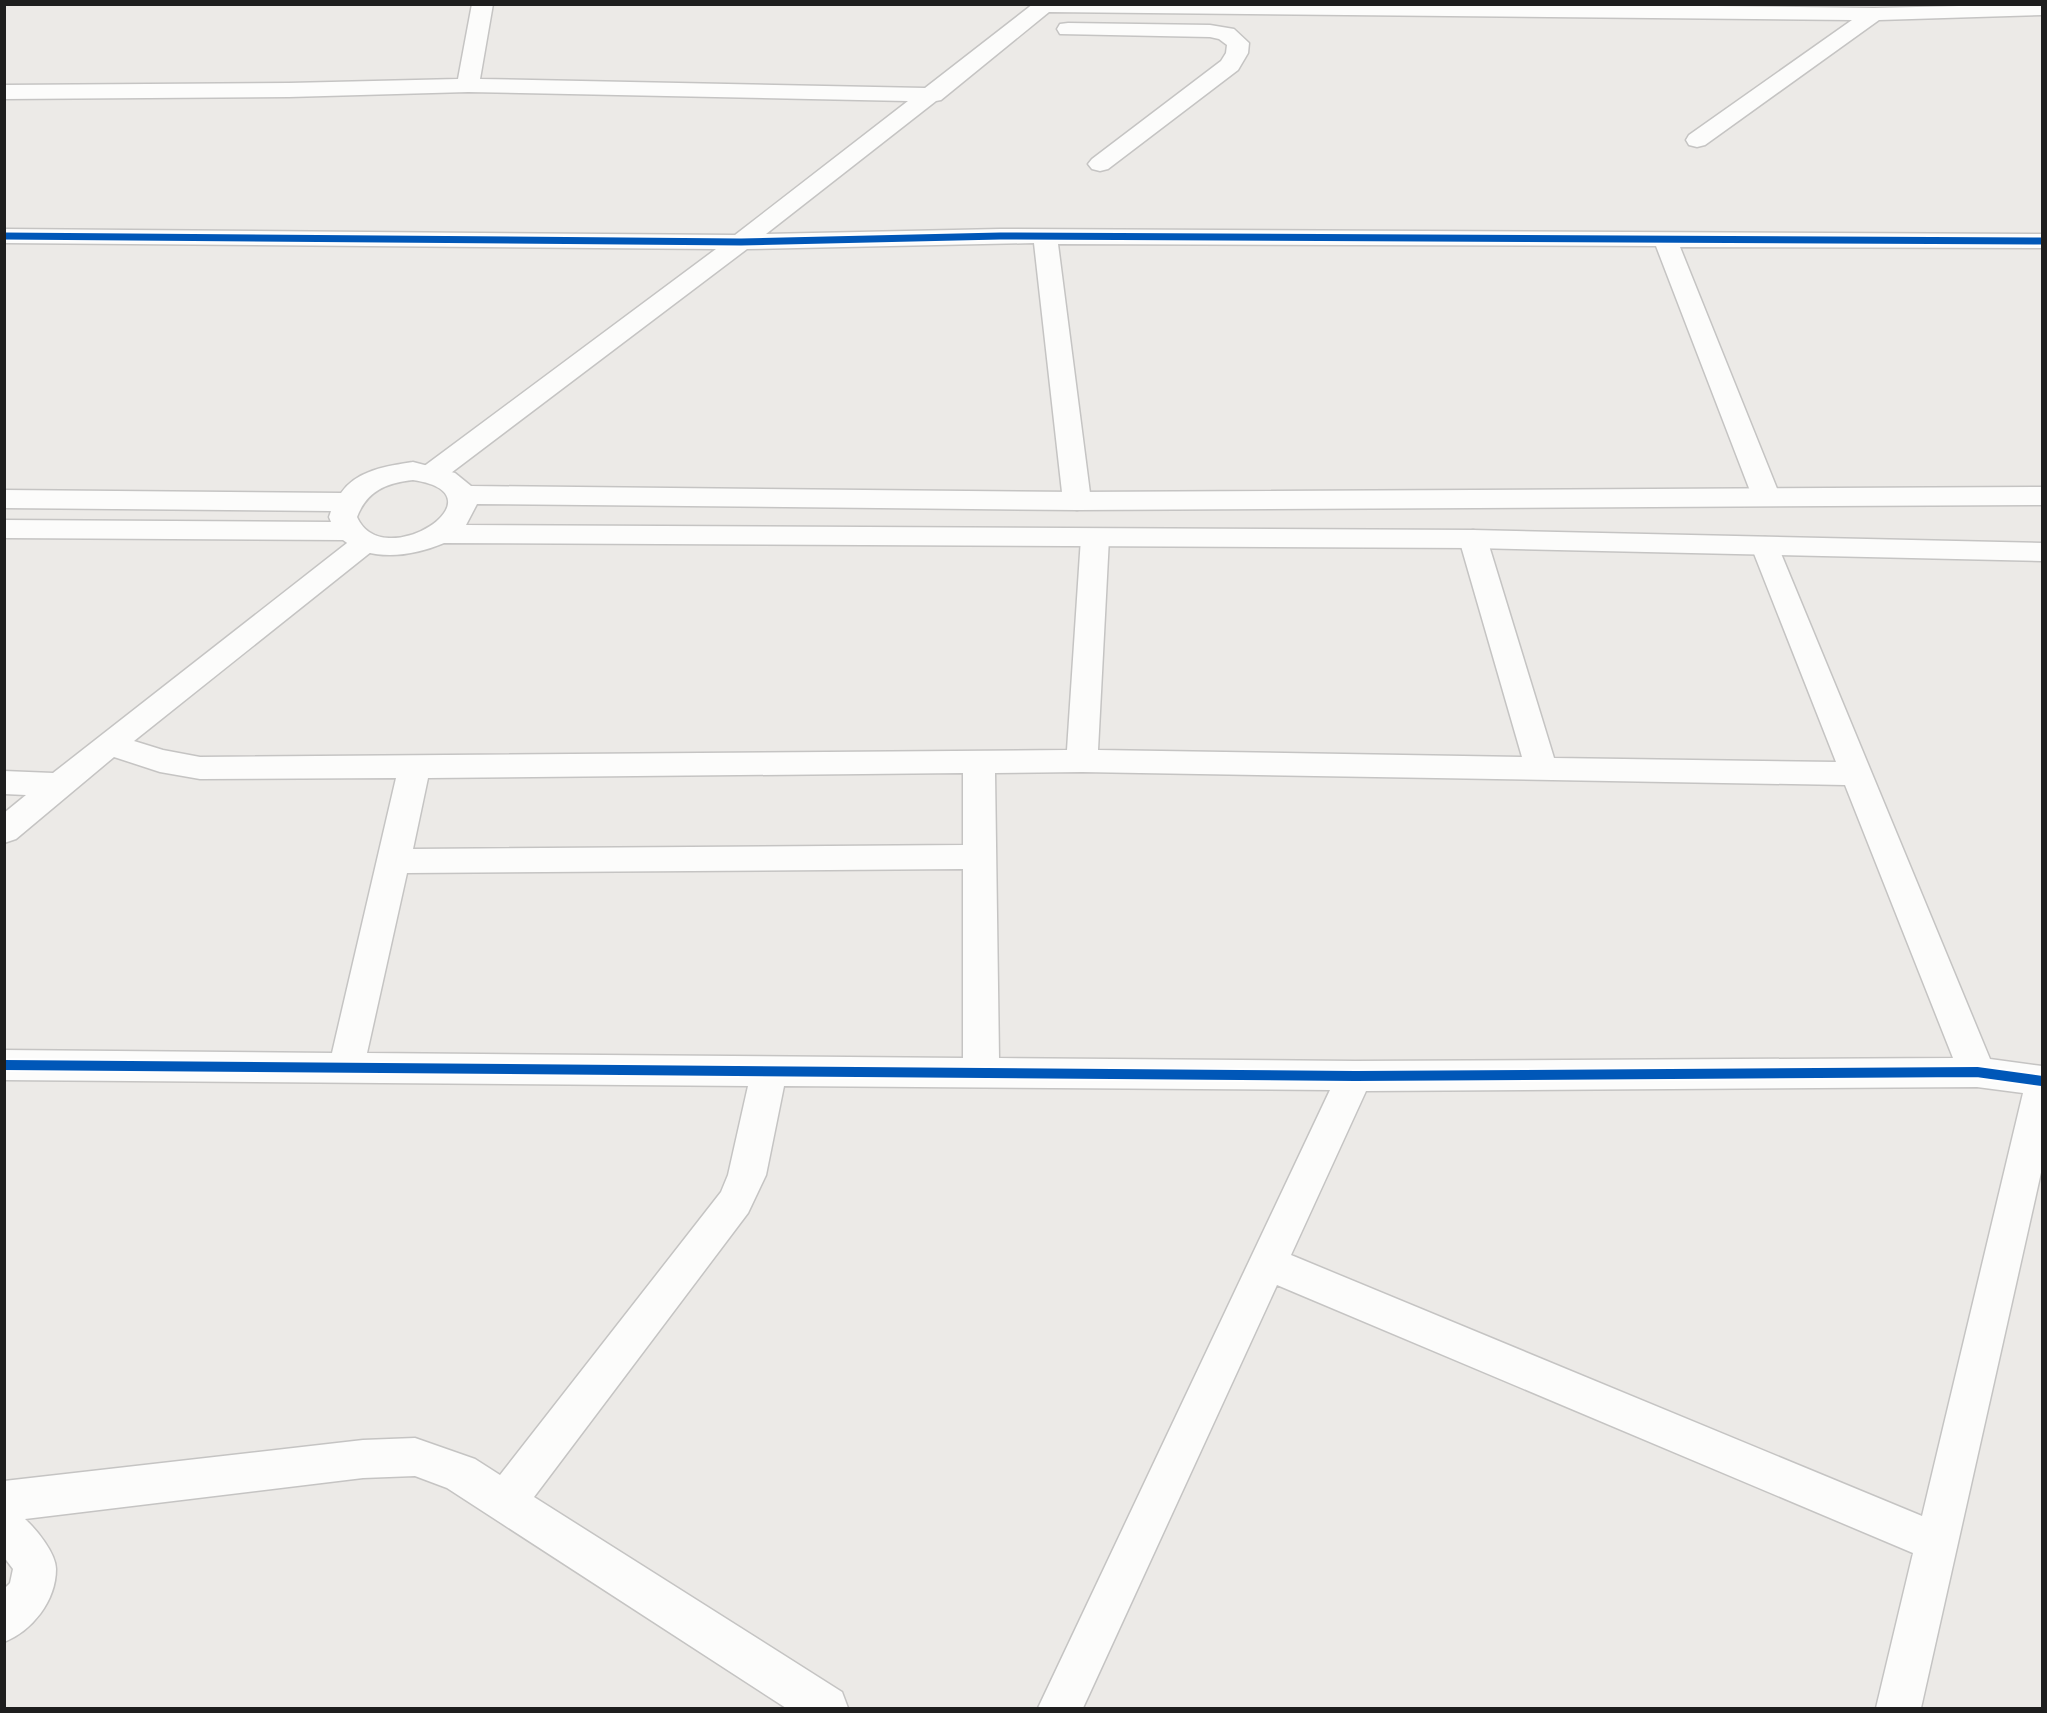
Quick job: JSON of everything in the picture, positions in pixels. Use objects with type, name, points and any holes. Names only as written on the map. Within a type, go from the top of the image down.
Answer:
[{"type":"street","points":[[468,85],[483,4]]},
{"type":"street","points":[[433,473],[741,242],[1046,5],[1874,14],[2043,9]]},
{"type":"street","points":[[1697,140],[1874,14]]},
{"type":"street","points":[[1018,28],[1210,31],[1226,34],[1238,44],[1237,53],[1230,64],[1100,164]]},
{"type":"street","points":[[4,92],[289,90],[468,85],[933,95]]},
{"type":"street","points":[[4,236],[741,242],[1045,236],[1666,241],[2043,241]]},
{"type":"street","points":[[1045,236],[1077,501]]},
{"type":"street","points":[[1666,241],[1766,496]]},
{"type":"street","points":[[4,529],[358,536],[383,546],[403,545],[421,542],[439,534],[454,523],[462,509],[463,495],[452,482],[433,473],[413,471],[374,480],[357,490],[347,502],[343,517],[358,536]]},
{"type":"street","points":[[463,495],[1077,501],[2043,496]]},
{"type":"street","points":[[1853,496],[1877,549]]},
{"type":"street","points":[[4,499],[347,502]]},
{"type":"street","points":[[439,534],[1473,539],[2043,552]]},
{"type":"street","points":[[4,831],[358,536]]},
{"type":"street","points":[[1082,761],[1095,538]]},
{"type":"street","points":[[1473,539],[1542,770]]},
{"type":"street","points":[[1765,546],[1977,1072]]},
{"type":"street","points":[[109,744],[160,762],[200,768],[1082,761],[1855,774]]},
{"type":"street","points":[[980,761],[981,1072]]},
{"type":"street","points":[[346,1068],[415,766]]},
{"type":"street","points":[[4,782],[60,785]]},
{"type":"street","points":[[393,861],[979,858]]},
{"type":"street","points":[[4,1065],[1355,1076],[1977,1072],[2043,1081]]},
{"type":"street","points":[[506,1502],[735,1202],[747,1175],[769,1071]]},
{"type":"street","points":[[1060,1708],[1355,1076]]},
{"type":"street","points":[[1899,1708],[2043,1089]]},
{"type":"street","points":[[1267,1263],[1938,1543]]},
{"type":"street","points":[[4,1501],[363,1459],[415,1457],[460,1473],[826,1708]]},
{"type":"street","points":[[4,1528],[24,1546],[35,1568],[29,1594],[4,1621]]},
{"type":"cycle path","points":[[4,236],[741,242],[1000,236],[2042,241]]},
{"type":"cycle path","points":[[4,1065],[1355,1076],[1977,1072],[2042,1081]]}]
